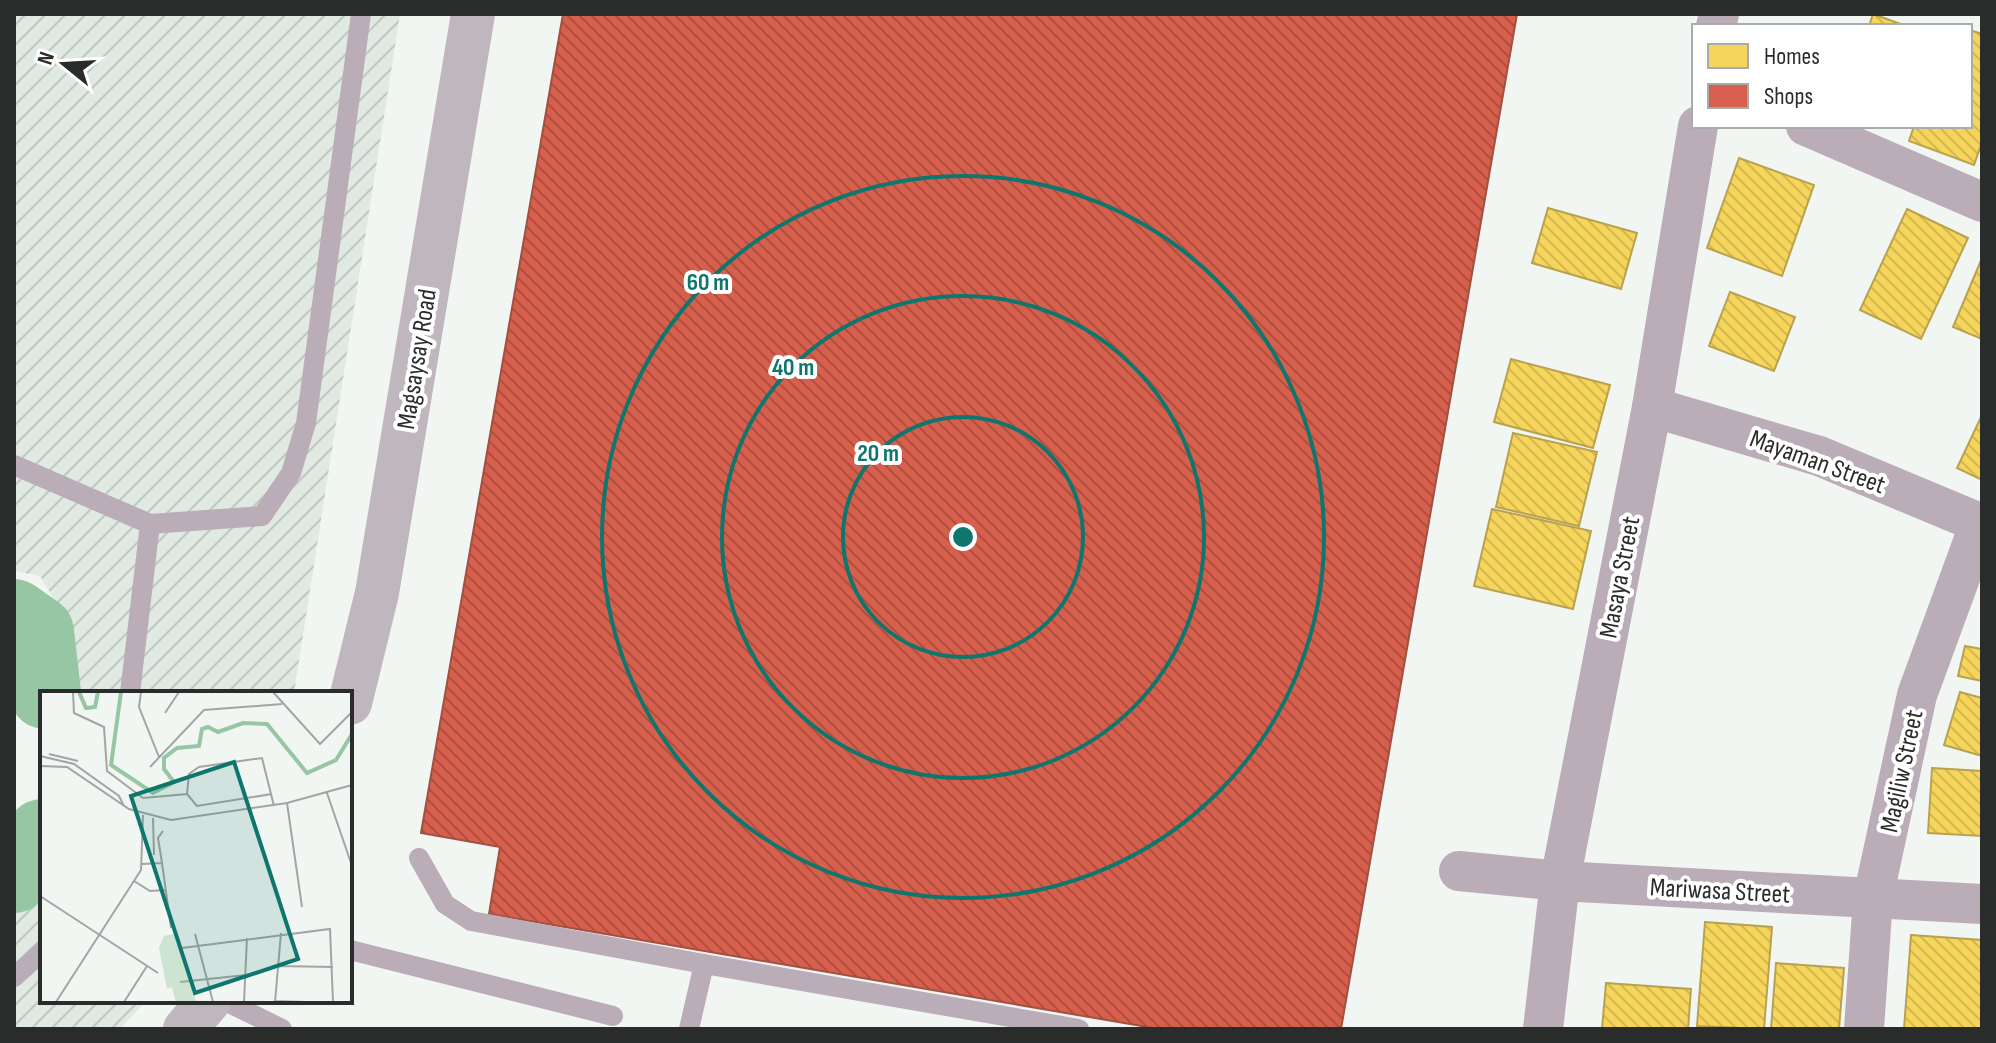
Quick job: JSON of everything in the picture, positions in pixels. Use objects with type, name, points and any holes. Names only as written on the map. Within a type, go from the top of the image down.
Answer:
[{"type":"main road","name":"Magsaysay Road","points":[[352,695],[377,593],[473,14]]},
{"type":"main road","points":[[185,1029],[207,1003]]},
{"type":"street","name":"Masaya Street","points":[[1543,1029],[1560,881],[1652,407],[1698,128]]},
{"type":"street","points":[[1811,128],[1982,202]]},
{"type":"street","name":"Mayaman Street","points":[[1652,407],[1819,456],[1981,523]]},
{"type":"street","name":"Magiliw Street","points":[[1864,1029],[1873,898],[1917,695],[1981,523]]},
{"type":"street","name":"Mariwasa Street","points":[[1459,871],[1560,881],[1982,904]]},
{"type":"lane","points":[[14,465],[150,524],[262,516],[291,473],[306,423],[361,14]]},
{"type":"lane","points":[[130,691],[150,524]]},
{"type":"lane","points":[[419,858],[445,904],[471,921],[704,964],[964,1019],[1079,1029]]},
{"type":"lane","points":[[352,951],[613,1016]]},
{"type":"lane","points":[[14,977],[40,954]]},
{"type":"lane","points":[[689,1029],[704,964]]},
{"type":"lane","points":[[229,1003],[282,1029]]},
{"type":"shaded area","points":[[14,14],[400,14],[294,691],[75,691],[73,631],[40,576],[14,571]]},
{"type":"shaded area","points":[[40,885],[40,1003],[144,1003],[120,1029],[14,1029],[14,912]]},
{"type":"building: Homes","points":[[1873,14],[1900,24],[1870,24]]},
{"type":"building: Homes","points":[[1972,31],[1982,34],[1982,142],[1974,165],[1909,141],[1913,128],[1972,128]]},
{"type":"building: Homes","points":[[1739,158],[1814,185],[1782,276],[1707,248]]},
{"type":"building: Homes","points":[[1548,208],[1637,233],[1621,289],[1532,263]]},
{"type":"building: Homes","points":[[1907,209],[1968,238],[1921,339],[1860,310]]},
{"type":"building: Homes","points":[[1982,258],[1982,339],[1953,327]]},
{"type":"building: Homes","points":[[1730,292],[1795,317],[1774,371],[1709,346]]},
{"type":"building: Homes","points":[[1511,359],[1610,385],[1593,448],[1494,422]]},
{"type":"building: Homes","points":[[1982,415],[1982,480],[1957,468]]},
{"type":"building: Homes","points":[[1513,433],[1597,452],[1579,526],[1496,507]]},
{"type":"building: Homes","points":[[1492,509],[1591,531],[1573,609],[1474,586]]},
{"type":"building: Homes","points":[[1965,646],[1982,649],[1982,681],[1958,676]]},
{"type":"building: Homes","points":[[1960,692],[1982,698],[1982,756],[1944,745]]},
{"type":"building: Homes","points":[[1932,768],[1982,771],[1982,836],[1928,833]]},
{"type":"building: Homes","points":[[1705,922],[1772,927],[1764,1029],[1697,1026]]},
{"type":"building: Homes","points":[[1911,935],[1982,940],[1982,1029],[1904,1029]]},
{"type":"building: Homes","points":[[1776,963],[1844,968],[1839,1029],[1771,1029]]},
{"type":"building: Homes","points":[[1606,983],[1691,989],[1688,1029],[1602,1029]]},
{"type":"building: Shops","points":[[563,14],[1517,14],[1341,1029],[1159,1029],[489,914],[500,847],[421,833]]},
{"type":"waterway","points":[[14,615],[38,632],[45,691]]},
{"type":"waterway","points":[[14,877],[40,838]]}]
